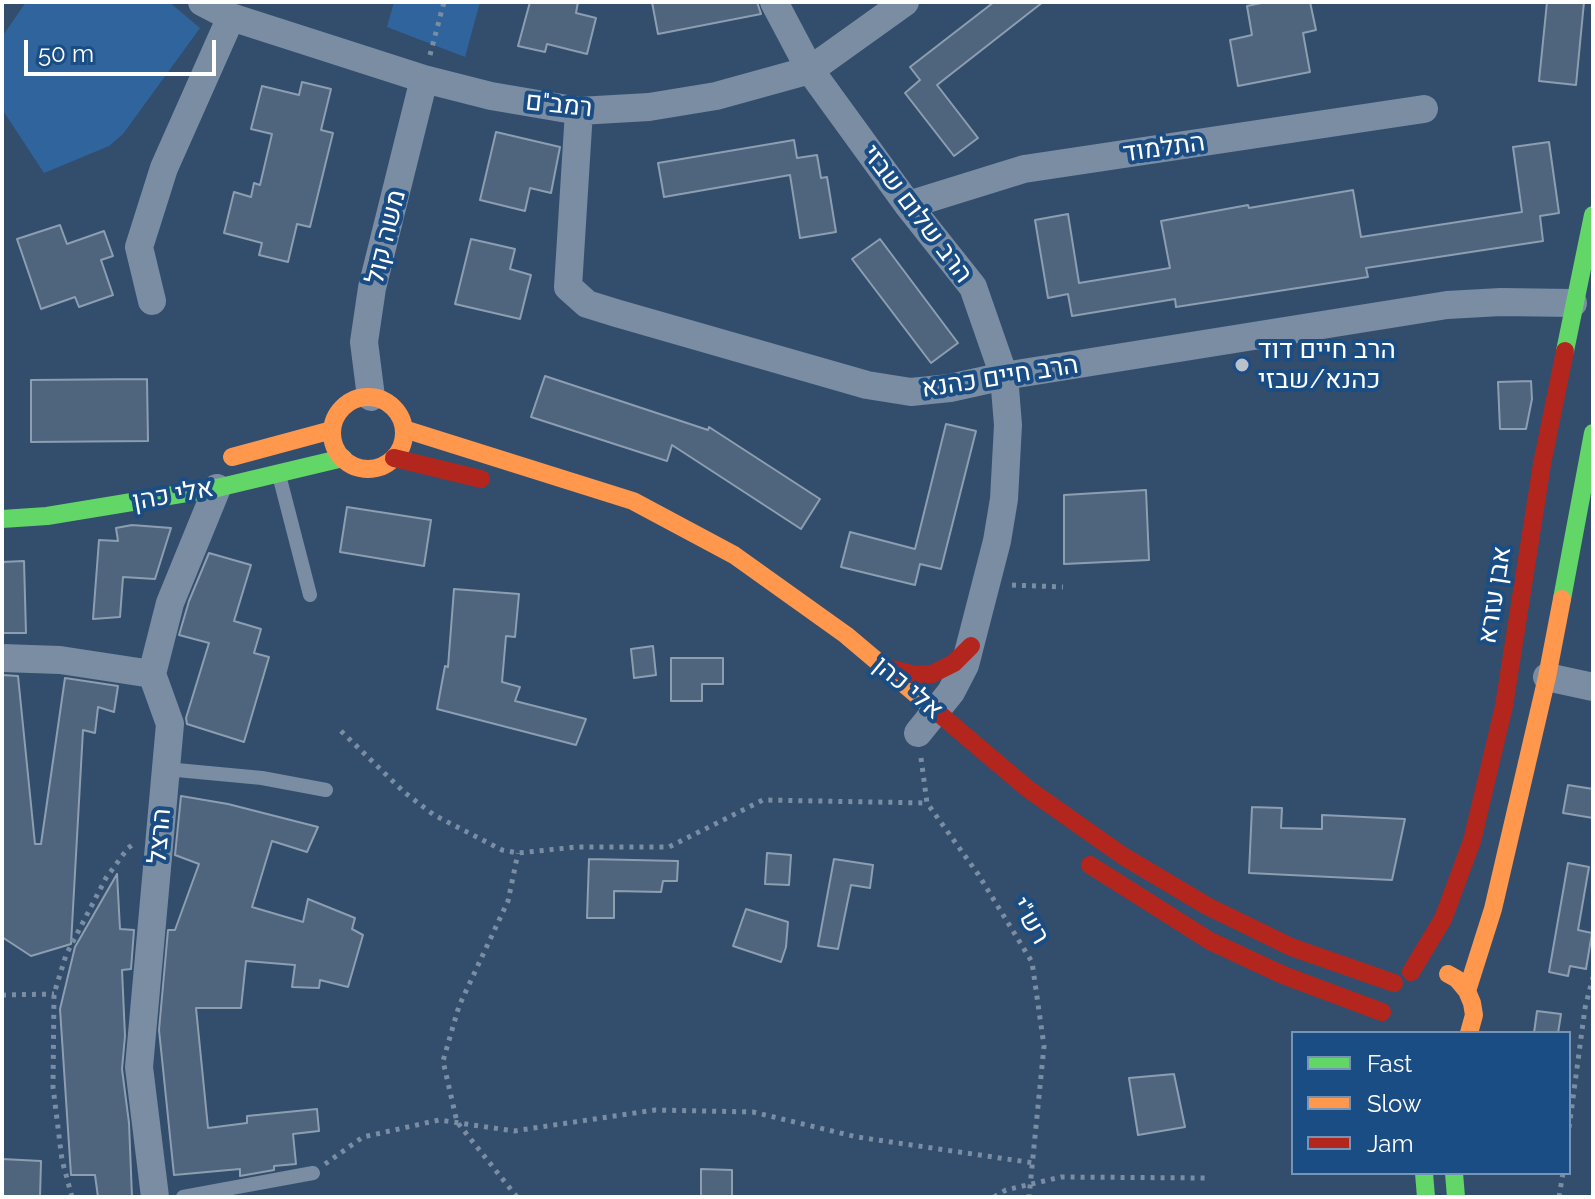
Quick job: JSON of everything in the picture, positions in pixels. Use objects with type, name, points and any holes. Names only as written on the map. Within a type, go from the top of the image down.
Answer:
[{"type":"street","name":"רמב\"ם","points":[[202,2],[231,17],[424,79],[491,96],[579,111],[649,107],[716,96],[810,70],[905,2]]},
{"type":"street","name":"הרב שלום שבזי","points":[[774,2],[810,70],[908,205],[973,287],[1004,376],[1008,425],[1004,499],[997,541],[971,646],[951,692],[923,728]]},
{"type":"street","points":[[152,301],[139,247],[164,168],[231,17]]},
{"type":"street","name":"משה קול","points":[[371,397],[364,342],[372,288],[424,79]]},
{"type":"street","name":"התלמוד","points":[[908,205],[1024,169],[1424,109]]},
{"type":"street","name":"הרב חיים כהנא","points":[[579,111],[568,287],[587,304],[867,385],[911,392],[950,388],[1004,376],[1447,305],[1573,303]]},
{"type":"street","name":"אבן עזרא","points":[[1411,972],[1443,919],[1472,841],[1504,706],[1542,464],[1593,215]]},
{"type":"street","points":[[361,397],[371,397],[389,404],[397,411],[404,429],[402,444],[394,458],[374,468],[363,468],[343,458],[336,450],[332,430],[344,406],[361,397]]},
{"type":"street","name":"אלי כהן","points":[[404,429],[633,501],[734,555],[846,635],[884,667],[923,728],[1028,789],[1123,856],[1207,906],[1291,947],[1394,983]]},
{"type":"street","name":"אלי כהן","points":[[2,519],[47,516],[217,474],[332,430]]},
{"type":"street","points":[[1467,991],[1493,909],[1547,677],[1589,472],[1593,433]]},
{"type":"street","name":"אלי כהן","points":[[217,474],[279,474],[343,458]]},
{"type":"street","points":[[394,458],[494,483]]},
{"type":"street","points":[[1542,464],[1589,472]]},
{"type":"street","points":[[2,658],[60,660],[152,674],[170,603],[217,474]]},
{"type":"street","points":[[884,667],[915,675],[932,674],[954,663],[971,646]]},
{"type":"street","name":"הרצל","points":[[152,674],[170,724],[139,1067],[155,1197]]},
{"type":"street","points":[[1547,677],[1593,687]]},
{"type":"street","points":[[1080,858],[1210,941],[1283,975],[1382,1012]]},
{"type":"street","points":[[1386,1031],[1382,1012],[1385,997],[1394,983],[1411,972],[1427,969],[1443,971],[1457,979],[1467,991],[1474,1015],[1470,1031]]},
{"type":"street","points":[[1424,1175],[1426,1197]]},
{"type":"street","points":[[1454,1175],[1456,1197]]},
{"type":"lane","points":[[279,474],[310,595]]},
{"type":"lane","points":[[166,769],[262,778],[326,790]]},
{"type":"lane","points":[[183,1197],[313,1173]]},
{"type":"path","points":[[424,79],[444,2]]},
{"type":"path","points":[[1027,587],[1063,587]]},
{"type":"path","name":"רש\"י","points":[[923,728],[927,803],[978,874],[1032,962],[1044,1046],[1029,1197]]},
{"type":"path","points":[[341,731],[404,792],[434,815],[502,850],[518,853],[577,847],[669,847],[763,800],[927,803]]},
{"type":"path","points":[[72,1197],[62,1160],[53,1087],[54,994],[66,955],[106,878],[128,848],[161,829]]},
{"type":"path","points":[[517,1197],[457,1122],[443,1061],[459,1006],[508,901],[518,853]]},
{"type":"path","points":[[1571,1113],[1585,1008],[1593,977]]},
{"type":"path","points":[[2,995],[54,994]]},
{"type":"path","points":[[313,1173],[363,1137],[439,1120],[514,1131],[655,1110],[753,1112],[857,1137],[1034,1163]]},
{"type":"path","points":[[1559,1197],[1563,1175]]},
{"type":"path","points":[[994,1197],[1006,1190],[1061,1177],[1206,1178]]},
{"type":"shaded area","points":[[26,2],[169,2],[200,28],[123,134],[109,146],[44,173],[2,109],[2,37]]},
{"type":"shaded area","points":[[394,2],[480,2],[465,57],[387,27]]},
{"type":"building","points":[[530,2],[578,2],[576,13],[596,18],[587,54],[547,44],[545,52],[518,46]]},
{"type":"building","points":[[652,2],[757,2],[761,14],[658,34]]},
{"type":"building","points":[[994,2],[1043,2],[937,85],[978,138],[954,156],[905,93],[920,80],[910,67]]},
{"type":"building","points":[[1266,2],[1310,2],[1316,30],[1303,33],[1310,72],[1238,86],[1230,40],[1252,35],[1247,6]]},
{"type":"building","points":[[1547,2],[1584,2],[1576,85],[1539,81]]},
{"type":"building","points":[[302,82],[331,89],[321,130],[333,133],[310,227],[297,224],[288,262],[259,255],[262,243],[224,233],[234,192],[251,197],[254,183],[260,185],[272,134],[251,129],[262,86],[299,95]]},
{"type":"building","points":[[496,132],[560,147],[551,193],[530,188],[525,211],[480,200]]},
{"type":"building","points":[[794,140],[797,158],[817,155],[821,178],[827,177],[836,232],[800,238],[790,175],[664,197],[658,163]]},
{"type":"building","points":[[1549,142],[1559,213],[1540,216],[1543,241],[1366,268],[1368,277],[1176,307],[1175,299],[1072,316],[1068,294],[1048,298],[1035,220],[1068,214],[1079,283],[1170,268],[1161,221],[1248,205],[1249,208],[1353,190],[1361,237],[1522,212],[1513,147]]},
{"type":"building","points":[[60,225],[67,244],[104,231],[113,256],[101,260],[113,295],[79,307],[75,297],[41,309],[17,239]]},
{"type":"building","points":[[471,239],[515,249],[510,269],[531,275],[520,319],[455,304]]},
{"type":"building","points":[[880,239],[958,343],[931,363],[852,259]]},
{"type":"building","points":[[545,376],[708,430],[709,427],[820,499],[801,529],[672,445],[667,461],[531,417]]},
{"type":"building","points":[[147,379],[148,441],[31,442],[31,380]]},
{"type":"building","points":[[1531,381],[1532,399],[1526,429],[1500,429],[1498,382]]},
{"type":"building","points":[[946,424],[976,431],[941,569],[920,564],[915,585],[841,567],[850,532],[915,549]]},
{"type":"building","points":[[1146,490],[1149,560],[1064,564],[1064,495]]},
{"type":"building","points":[[347,507],[431,520],[424,566],[340,552]]},
{"type":"building","points":[[132,525],[171,528],[155,579],[123,577],[120,617],[93,619],[99,540],[118,541],[116,528]]},
{"type":"building","points":[[209,553],[251,565],[234,621],[261,629],[254,653],[269,657],[244,742],[187,724],[186,718],[209,643],[179,635]]},
{"type":"building","points":[[24,561],[26,633],[2,633],[2,562]]},
{"type":"building","points":[[454,589],[519,594],[515,637],[506,636],[502,682],[520,687],[515,701],[586,719],[576,745],[437,709],[445,666],[448,667]]},
{"type":"building","points":[[653,646],[656,675],[634,678],[631,649]]},
{"type":"building","points":[[671,658],[723,658],[723,684],[702,684],[702,701],[671,701]]},
{"type":"building","points":[[2,675],[18,676],[35,844],[41,844],[65,678],[118,686],[114,712],[98,707],[95,733],[83,730],[71,944],[31,956],[2,937]]},
{"type":"building","points":[[1568,785],[1593,789],[1593,818],[1563,813]]},
{"type":"building","points":[[181,796],[228,804],[318,827],[307,852],[272,841],[252,907],[303,922],[308,899],[355,918],[352,929],[363,935],[348,987],[320,980],[319,988],[292,987],[295,965],[246,961],[241,1008],[196,1008],[208,1128],[247,1123],[247,1116],[317,1109],[319,1131],[293,1134],[296,1164],[274,1166],[274,1170],[240,1176],[240,1169],[174,1175],[159,1030],[168,930],[175,930],[199,864],[175,855]]},
{"type":"building","points":[[1252,807],[1282,808],[1281,828],[1322,829],[1322,815],[1405,819],[1392,880],[1249,873]]},
{"type":"building","points":[[767,853],[791,855],[789,885],[765,884]]},
{"type":"building","points":[[589,859],[678,861],[677,881],[663,881],[661,892],[614,891],[614,918],[587,918]]},
{"type":"building","points":[[834,859],[873,865],[870,888],[851,885],[838,949],[818,946]]},
{"type":"building","points":[[1568,863],[1589,867],[1578,930],[1592,933],[1586,969],[1570,966],[1568,976],[1549,972]]},
{"type":"building","points":[[117,874],[120,929],[134,930],[131,969],[122,970],[125,1036],[122,1069],[129,1123],[132,1197],[98,1197],[95,1175],[71,1175],[60,1009],[75,947]]},
{"type":"building","points":[[746,909],[788,922],[781,962],[733,946]]},
{"type":"building","points":[[1537,1011],[1561,1014],[1558,1031],[1534,1031]]},
{"type":"building","points":[[1174,1074],[1185,1127],[1138,1135],[1129,1078]]},
{"type":"building","points":[[2,1159],[41,1161],[40,1197],[2,1197]]},
{"type":"building","points":[[701,1169],[732,1170],[732,1196],[701,1196]]},
{"type":"traffic: fast","points":[[1565,351],[1593,215]]},
{"type":"traffic: fast","points":[[1562,599],[1593,433]]},
{"type":"traffic: fast","points":[[2,519],[47,516],[217,488],[343,458]]},
{"type":"traffic: fast","points":[[1424,1175],[1426,1197]]},
{"type":"traffic: fast","points":[[1454,1175],[1456,1197]]},
{"type":"traffic: slow","points":[[368,397],[388,403],[398,413],[404,433],[398,453],[388,463],[368,469],[348,463],[338,453],[332,433],[338,413],[348,403],[368,397]]},
{"type":"traffic: slow","points":[[404,429],[633,501],[734,555],[846,635],[936,711]]},
{"type":"traffic: slow","points":[[232,457],[332,430]]},
{"type":"traffic: slow","points":[[1467,991],[1493,909],[1562,599]]},
{"type":"traffic: slow","points":[[1448,974],[1467,991],[1472,1003],[1474,1015],[1470,1031]]},
{"type":"traffic: jam","points":[[1411,972],[1443,919],[1472,841],[1504,706],[1542,464],[1565,351]]},
{"type":"traffic: jam","points":[[394,458],[481,479]]},
{"type":"traffic: jam","points":[[884,667],[915,675],[932,674],[954,663],[971,646]]},
{"type":"traffic: jam","points":[[936,711],[1028,789],[1123,856],[1207,906],[1291,947],[1394,983]]},
{"type":"traffic: jam","points":[[1090,865],[1210,941],[1283,975],[1382,1012]]},
{"type":"place","name":"הרב חיים דוד כהנא/שבזי","points":[[1242,365]]}]
